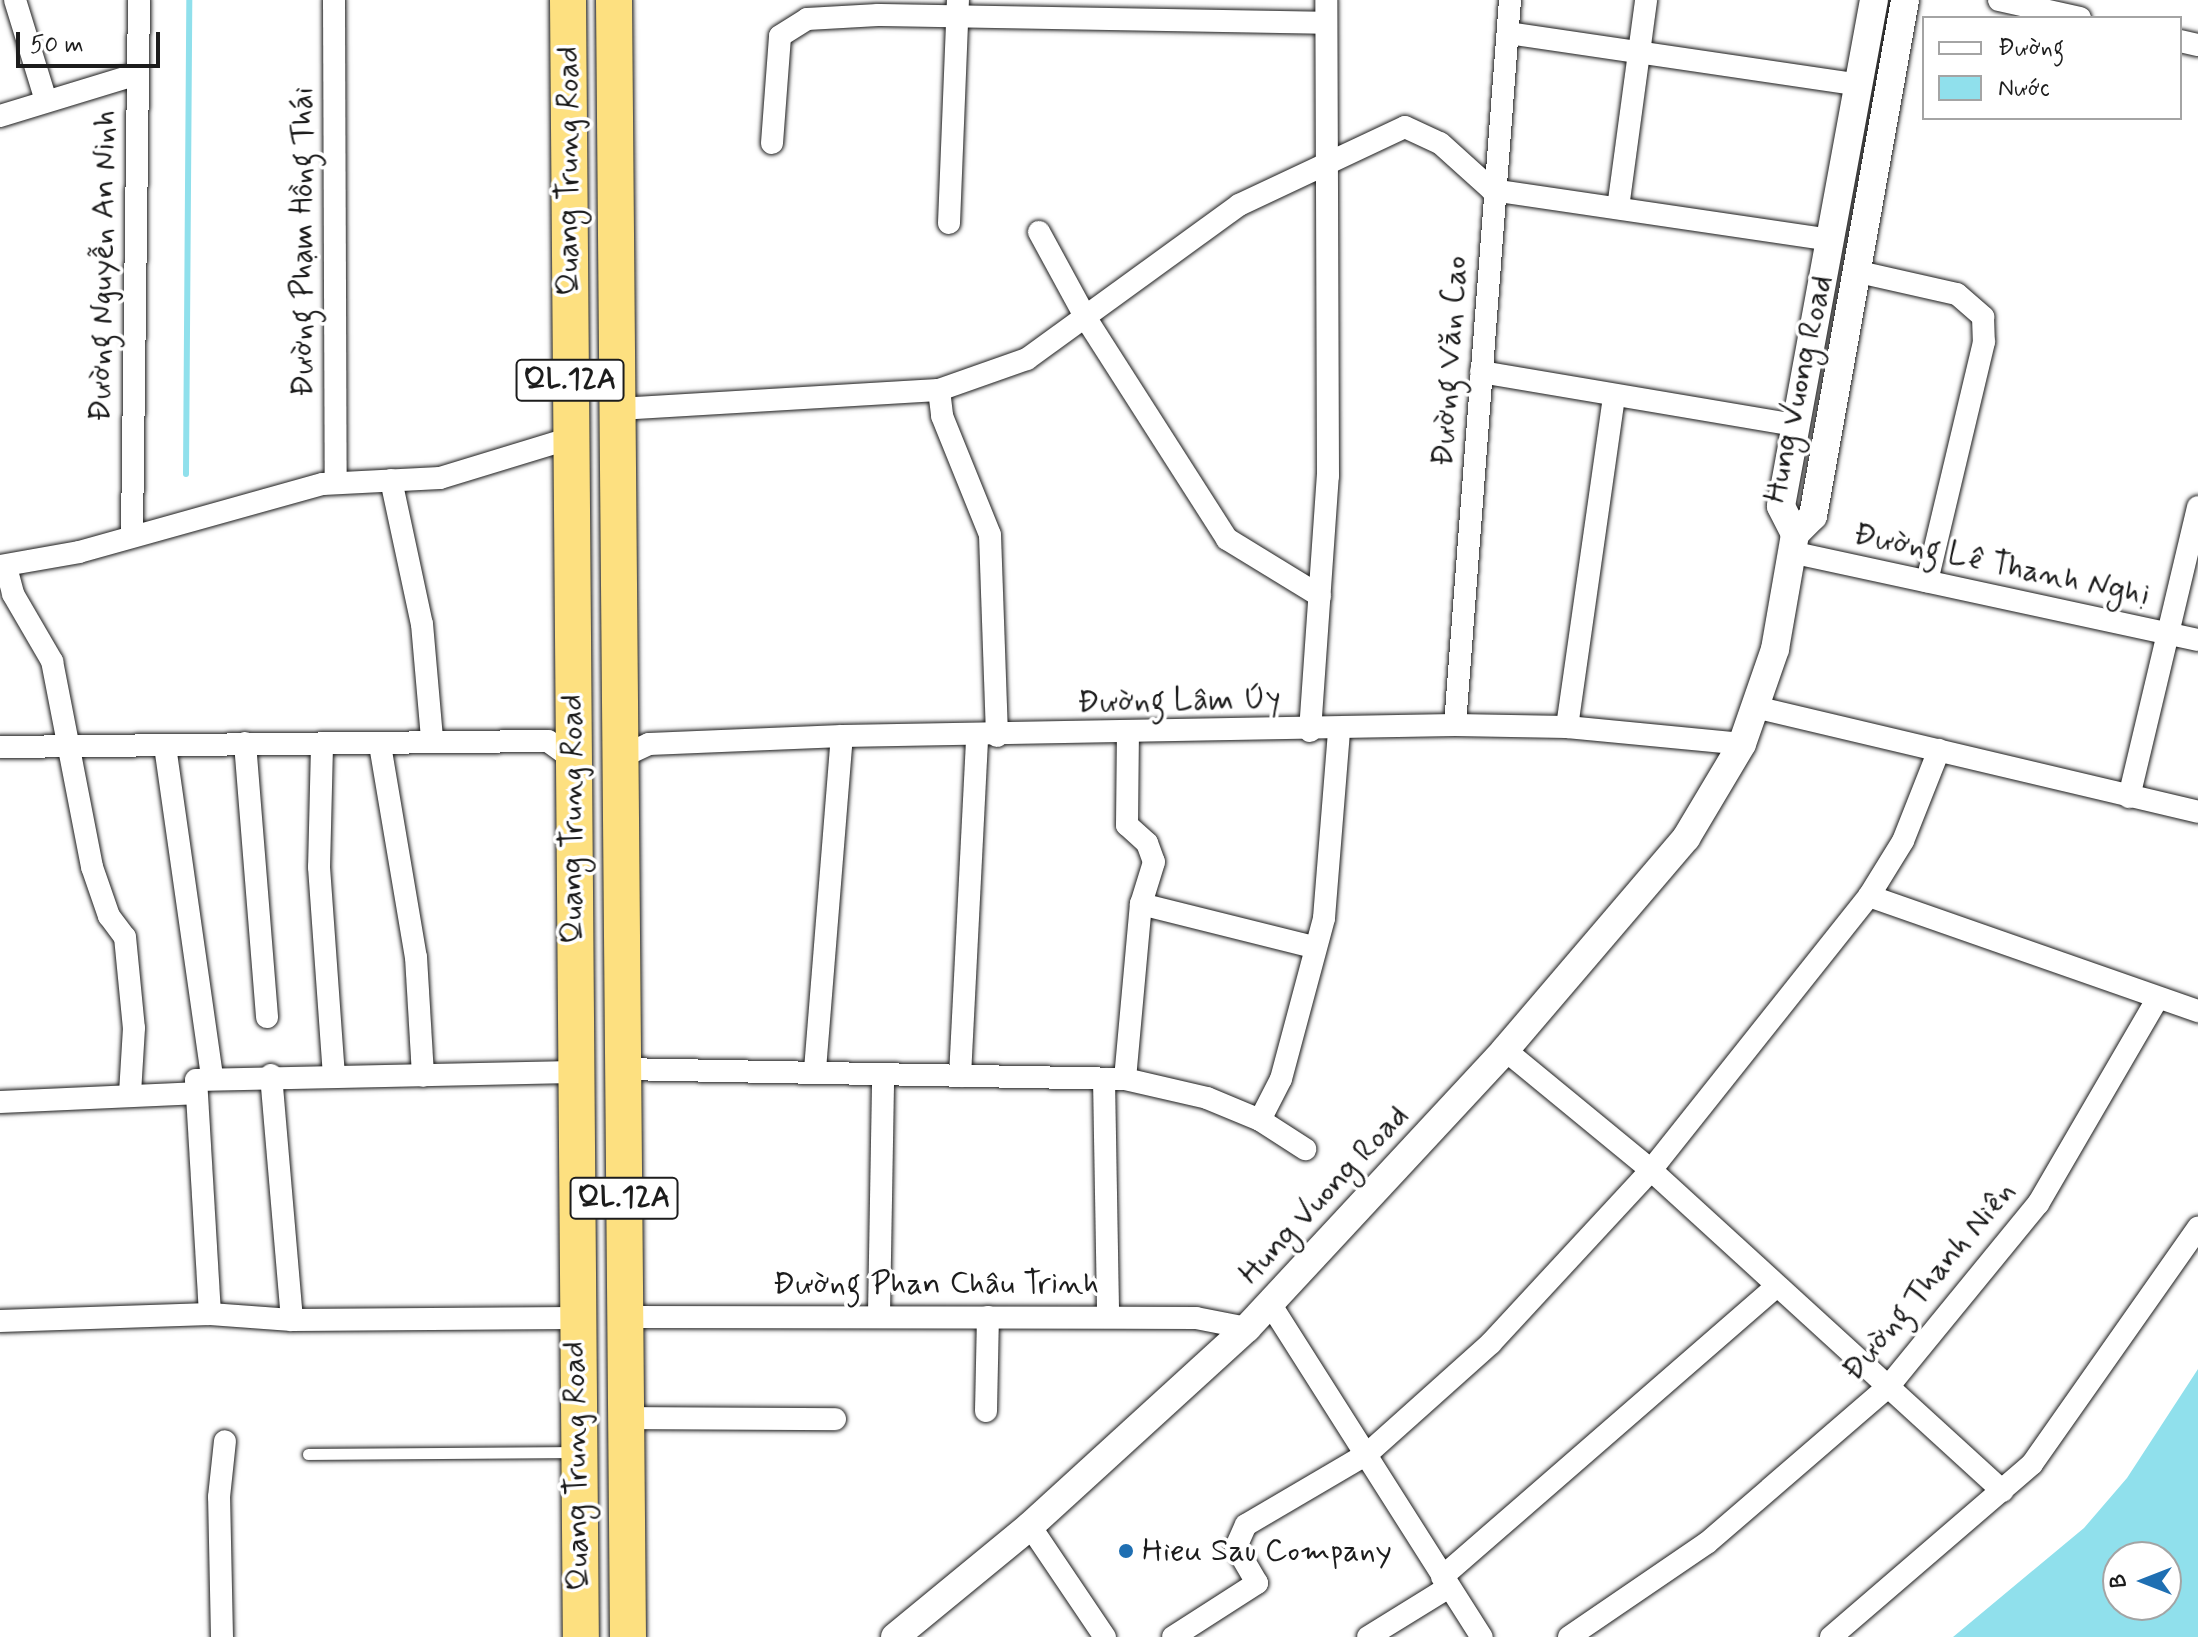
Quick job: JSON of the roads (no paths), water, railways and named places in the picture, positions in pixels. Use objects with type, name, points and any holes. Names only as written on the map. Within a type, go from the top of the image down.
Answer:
[{"type":"highway","name":"Quang Trung Road","points":[[568,0],[574,1318],[581,1637]]},
{"type":"highway","name":"Quang Trung Road","points":[[614,0],[628,1637]]},
{"type":"highway","points":[[573,759],[619,758]]},
{"type":"highway","points":[[574,1318],[625,1317]]},
{"type":"street","points":[[15,0],[46,101]]},
{"type":"street","name":"Đường Nguyễn An Ninh","points":[[132,532],[139,0]]},
{"type":"street","name":"Đường Phạm Hồng Thái","points":[[334,0],[336,483]]},
{"type":"street","points":[[1310,731],[1328,476],[1326,0]]},
{"type":"street","name":"Đường Văn Cao","points":[[1455,725],[1492,190],[1510,0]]},
{"type":"street","points":[[1618,208],[1646,0]]},
{"type":"street","name":"Hung Vuong Road","points":[[1793,543],[1781,506],[1874,0]]},
{"type":"street","name":"Hung Vuong Road","points":[[895,1637],[1030,1526],[1247,1328],[1505,1050],[1686,838],[1742,744],[1775,649],[1793,543],[1813,516],[1905,0]]},
{"type":"street","points":[[1999,0],[2071,16]]},
{"type":"street","points":[[772,143],[780,36],[787,27],[807,19],[958,8],[1326,23]]},
{"type":"street","points":[[949,223],[958,8]]},
{"type":"street","points":[[1508,33],[1859,85]]},
{"type":"street","points":[[0,116],[137,74]]},
{"type":"street","points":[[617,409],[939,390],[1027,359],[1087,320],[1239,205],[1392,131],[1415,129],[1492,190],[1831,240],[1861,259],[1957,294],[1983,317],[1984,342],[1927,581]]},
{"type":"street","points":[[1039,232],[1087,320],[1227,539],[1320,596]]},
{"type":"street","points":[[1481,372],[1794,425]]},
{"type":"street","points":[[939,390],[942,416],[990,535],[987,737],[960,1076]]},
{"type":"street","points":[[1567,727],[1614,395]]},
{"type":"street","points":[[130,1093],[134,1028],[125,937],[109,916],[92,867],[52,661],[13,594],[3,566],[79,552],[132,532],[336,483],[440,478],[571,438]]},
{"type":"street","points":[[391,480],[422,624],[432,739]]},
{"type":"street","points":[[2129,797],[2198,507]]},
{"type":"street","name":"Đường Lê Thanh Nghị","points":[[1793,543],[1927,581],[2198,640]]},
{"type":"street","points":[[1755,707],[2198,812]]},
{"type":"street","name":"Đường Lâm Úy","points":[[619,758],[649,744],[842,736],[987,737],[1455,725],[1567,727],[1742,744]]},
{"type":"street","points":[[1260,1120],[1281,1079],[1324,918],[1339,730]]},
{"type":"street","points":[[1108,1317],[1114,1079],[1141,904],[1154,862],[1147,843],[1127,825],[1128,733]]},
{"type":"street","points":[[815,1070],[842,736]]},
{"type":"street","points":[[0,747],[245,743],[380,745],[432,739],[548,741],[573,759]]},
{"type":"street","points":[[245,743],[267,1017]]},
{"type":"street","points":[[380,745],[414,943],[423,1076]]},
{"type":"street","points":[[165,746],[212,1077]]},
{"type":"street","points":[[322,746],[319,867],[334,1075]]},
{"type":"street","points":[[1173,1637],[1257,1583],[1236,1547],[1246,1525],[1367,1454],[1491,1343],[1651,1170],[1869,896],[1903,841],[1939,750]]},
{"type":"street","points":[[1869,896],[2198,1011]]},
{"type":"street","points":[[1141,904],[1314,947]]},
{"type":"street","name":"Đường Thanh Niên","points":[[1569,1637],[1707,1543],[1888,1387],[2038,1204],[2158,998]]},
{"type":"street","points":[[1505,1050],[1651,1170],[1775,1288],[2002,1491]]},
{"type":"street","points":[[622,1069],[815,1070],[883,1075],[1114,1079],[1207,1098],[1260,1120],[1305,1149]]},
{"type":"street","points":[[210,1314],[196,1080],[271,1075],[423,1076],[574,1072]]},
{"type":"street","points":[[271,1075],[292,1320]]},
{"type":"street","points":[[879,1314],[883,1075]]},
{"type":"street","points":[[0,1102],[130,1093],[195,1093]]},
{"type":"street","points":[[1831,1637],[2002,1491],[2079,1404],[2198,1228]]},
{"type":"street","points":[[1368,1637],[1445,1582],[1775,1288]]},
{"type":"street","points":[[1269,1302],[1482,1637]]},
{"type":"street","points":[[0,1321],[210,1314],[292,1320],[574,1318]]},
{"type":"street","name":"Đường Phan Châu Trinh","points":[[625,1317],[879,1314],[1196,1318],[1247,1328]]},
{"type":"street","points":[[986,1411],[988,1317]]},
{"type":"street","points":[[626,1418],[835,1419]]},
{"type":"street","points":[[222,1637],[219,1497],[225,1441]]},
{"type":"street","points":[[1030,1526],[1105,1637]]},
{"type":"lane","points":[[308,1454],[577,1452]]},
{"type":"water","points":[[2198,1369],[2198,1637],[1953,1637],[2084,1528],[2127,1478]]},
{"type":"waterway","points":[[186,474],[189,0]]},
{"type":"place","name":"Hieu Sau Company","points":[[1126,1551]]}]
